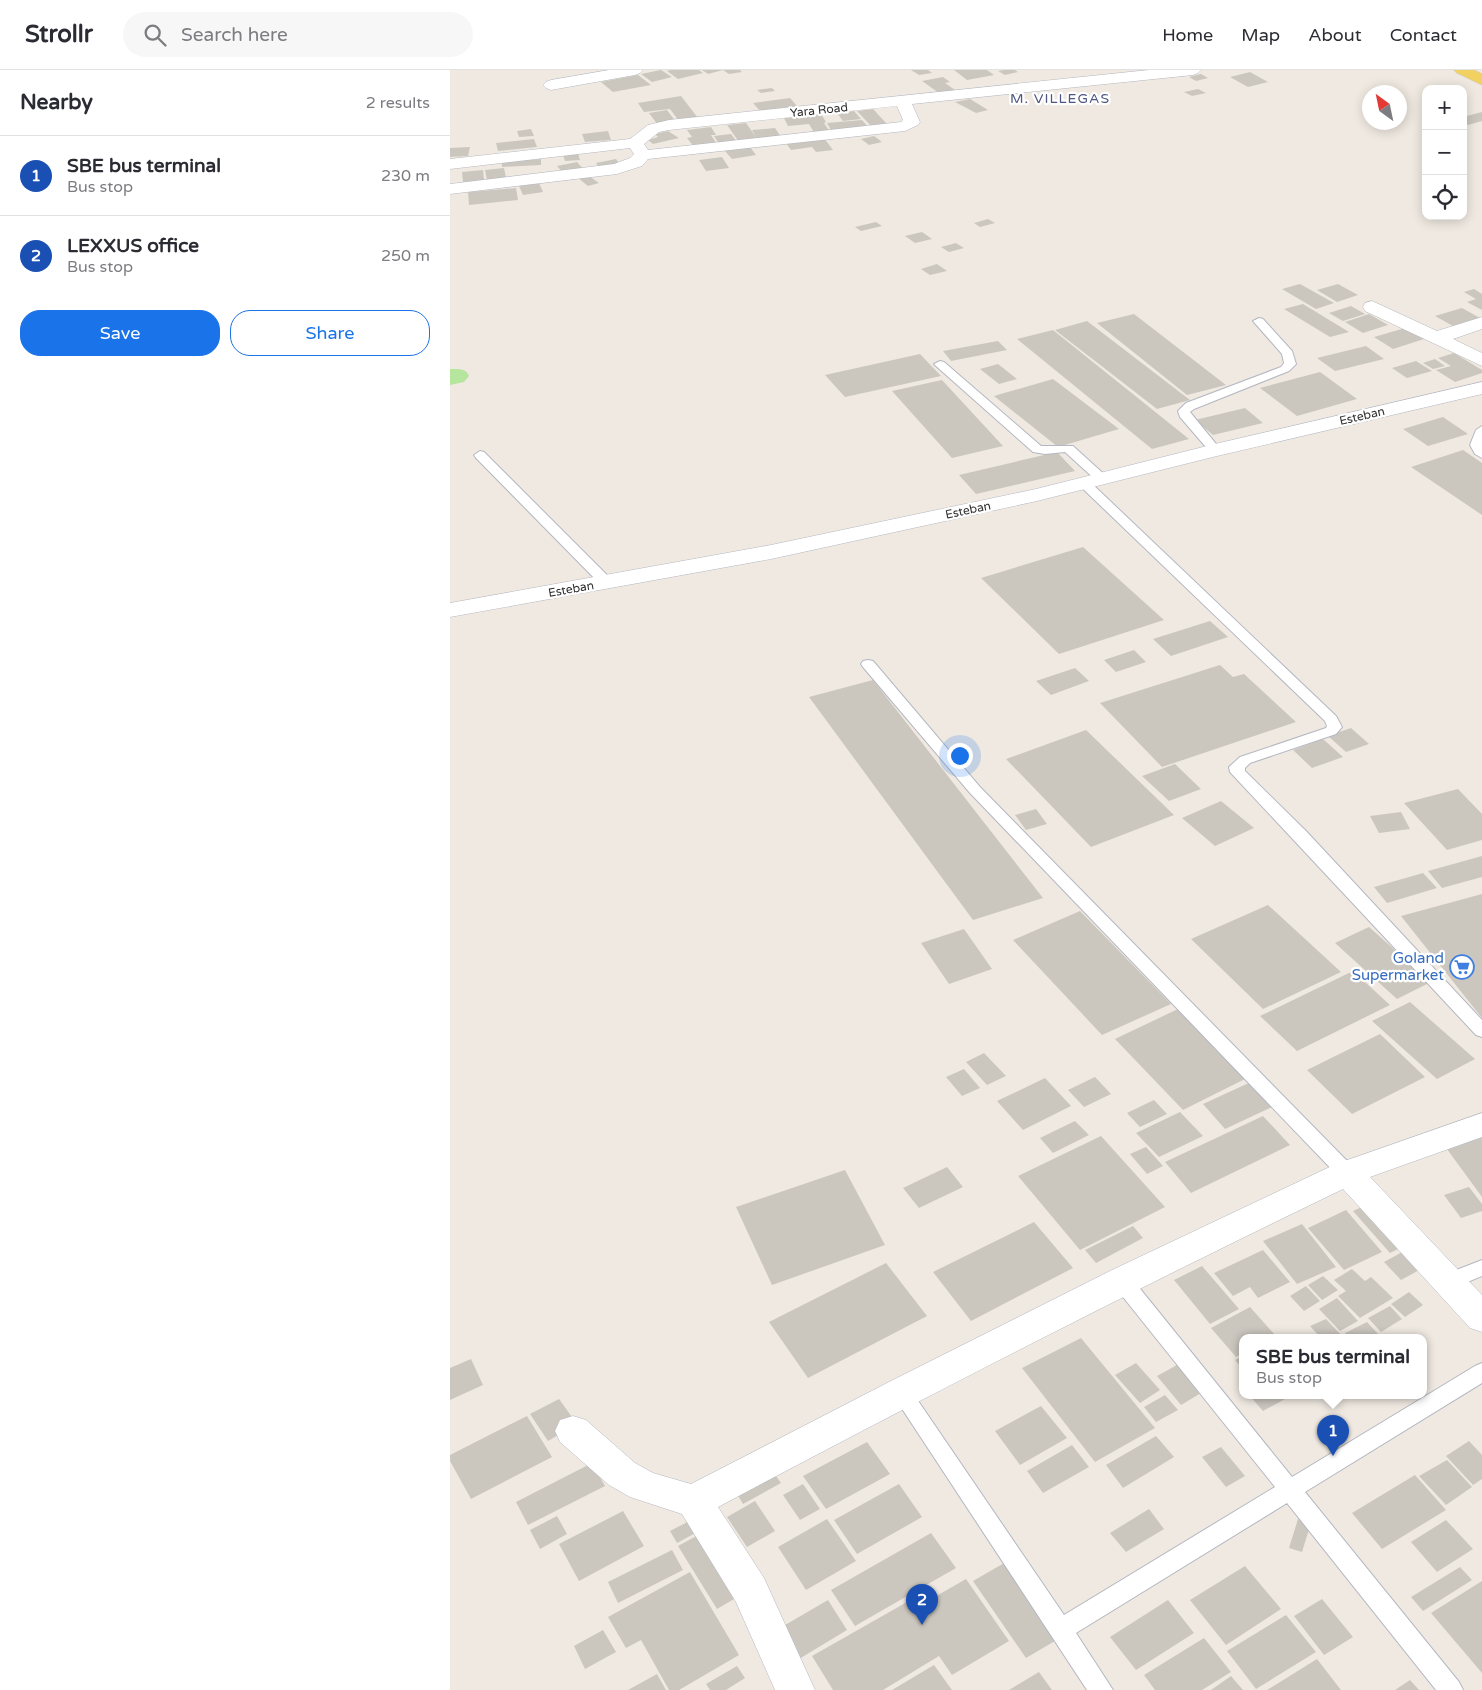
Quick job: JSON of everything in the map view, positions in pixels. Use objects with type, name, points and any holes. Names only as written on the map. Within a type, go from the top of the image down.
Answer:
[{"type":"main road","points":[[1462,70],[1482,80]]},
{"type":"street","points":[[551,85],[635,70]]},
{"type":"street","name":"Yara Road","points":[[450,164],[639,149],[649,131],[663,125],[1193,70]]},
{"type":"street","points":[[450,189],[605,172],[631,164],[639,149],[905,126],[912,122],[903,100]]},
{"type":"street","points":[[1372,307],[1482,360]]},
{"type":"street","points":[[1436,338],[1482,323]]},
{"type":"street","name":"Esteban","points":[[450,610],[771,552],[1093,481],[1215,450],[1482,388]]},
{"type":"street","points":[[694,1500],[1122,1280],[1347,1172],[1482,1126]]},
{"type":"street","points":[[1347,1172],[1482,1318]]},
{"type":"street","points":[[572,1431],[622,1474],[643,1486],[694,1500],[750,1590],[796,1690]]},
{"type":"lane","points":[[1215,450],[1184,414],[1184,411],[1190,406],[1286,369],[1290,364],[1288,353],[1259,321]]},
{"type":"lane","points":[[940,364],[1036,449],[1041,451],[1069,449],[1093,481],[1331,719],[1335,727],[1331,732],[1245,760],[1237,767],[1238,772],[1300,835],[1482,1031]]},
{"type":"lane","points":[[1482,430],[1475,443],[1476,448],[1482,454]]},
{"type":"lane","points":[[480,455],[606,582]]},
{"type":"lane","points":[[868,664],[974,790],[1347,1172]]},
{"type":"lane","points":[[1448,1282],[1482,1268]]},
{"type":"lane","points":[[1122,1280],[1450,1690]]},
{"type":"lane","points":[[1060,1630],[1482,1372]]},
{"type":"lane","points":[[901,1392],[1101,1690]]},
{"type":"green space","points":[[450,369],[464,370],[469,376],[464,382],[450,385]]},
{"type":"building","points":[[661,70],[672,77],[652,82],[641,74]]},
{"type":"building","points":[[699,70],[703,73],[678,79],[667,71]]},
{"type":"building","points":[[702,70],[723,70],[708,74]]},
{"type":"building","points":[[723,70],[740,70],[742,72],[729,74]]},
{"type":"building","points":[[911,70],[928,70],[932,73],[919,75]]},
{"type":"building","points":[[954,70],[987,70],[994,75],[967,80]]},
{"type":"building","points":[[1015,70],[1018,72],[1005,75],[998,71]]},
{"type":"building","points":[[1250,72],[1268,82],[1248,87],[1230,77]]},
{"type":"building","points":[[1201,74],[1208,78],[1196,81],[1189,77]]},
{"type":"building","points":[[638,75],[651,85],[613,92],[601,82]]},
{"type":"building","points":[[943,77],[950,82],[945,83],[955,90],[939,93],[922,81]]},
{"type":"building","points":[[772,88],[775,91],[761,93],[757,90]]},
{"type":"building","points":[[1198,89],[1206,93],[1192,96],[1184,92]]},
{"type":"building","points":[[681,96],[698,118],[679,121],[670,109],[644,112],[638,103]]},
{"type":"building","points":[[790,98],[797,106],[760,111],[753,103]]},
{"type":"building","points":[[970,99],[988,110],[976,113],[955,102]]},
{"type":"building","points":[[873,109],[887,124],[871,126],[857,111]]},
{"type":"building","points":[[667,110],[676,122],[658,125],[649,113]]},
{"type":"building","points":[[854,111],[861,119],[843,121],[837,113]]},
{"type":"building","points":[[1482,112],[1482,121],[1468,125],[1467,116]]},
{"type":"building","points":[[821,114],[830,132],[815,134],[809,124],[788,126],[784,118]]},
{"type":"building","points":[[862,120],[869,128],[832,132],[827,123]]},
{"type":"building","points":[[746,123],[756,137],[752,130],[775,128],[782,138],[739,142],[727,125]]},
{"type":"building","points":[[711,127],[716,135],[711,135],[717,144],[694,147],[687,138],[692,137],[687,130]]},
{"type":"building","points":[[531,129],[534,136],[519,137],[517,131]]},
{"type":"building","points":[[608,131],[611,140],[585,142],[582,134]]},
{"type":"building","points":[[668,131],[679,138],[653,144],[648,140],[658,137],[655,134]]},
{"type":"building","points":[[731,134],[737,142],[719,144],[714,136]]},
{"type":"building","points":[[874,136],[882,142],[869,145],[861,139]]},
{"type":"building","points":[[824,138],[833,150],[816,152],[812,147],[791,150],[786,143]]},
{"type":"building","points":[[534,139],[537,147],[498,151],[496,143]]},
{"type":"building","points":[[470,147],[468,156],[450,157],[450,148]]},
{"type":"building","points":[[750,147],[756,155],[732,159],[725,151]]},
{"type":"building","points":[[577,150],[580,160],[565,161],[562,152]]},
{"type":"building","points":[[722,157],[729,168],[706,171],[699,160]]},
{"type":"building","points":[[541,159],[541,165],[502,167],[502,162]]},
{"type":"building","points":[[616,159],[620,165],[600,168],[596,163]]},
{"type":"building","points":[[577,162],[584,170],[564,174],[557,166]]},
{"type":"building","points":[[504,168],[506,178],[487,180],[485,170]]},
{"type":"building","points":[[483,170],[484,180],[463,182],[462,172]]},
{"type":"building","points":[[589,176],[599,183],[588,186],[578,178]]},
{"type":"building","points":[[539,183],[543,192],[523,195],[519,186]]},
{"type":"building","points":[[516,188],[518,200],[469,205],[468,192]]},
{"type":"building","points":[[988,219],[995,223],[980,227],[974,223]]},
{"type":"building","points":[[876,222],[882,226],[861,231],[855,227]]},
{"type":"building","points":[[922,232],[932,239],[915,243],[905,236]]},
{"type":"building","points":[[956,243],[964,248],[949,252],[941,247]]},
{"type":"building","points":[[937,264],[947,271],[930,275],[921,269]]},
{"type":"building","points":[[1300,284],[1334,303],[1316,309],[1282,289]]},
{"type":"building","points":[[1338,284],[1358,295],[1337,302],[1317,290]]},
{"type":"building","points":[[1474,289],[1482,294],[1482,310],[1467,302],[1476,299],[1464,292]]},
{"type":"building","points":[[1303,304],[1349,332],[1330,337],[1284,309]]},
{"type":"building","points":[[1351,306],[1365,314],[1343,321],[1329,313]]},
{"type":"building","points":[[1462,308],[1480,318],[1453,326],[1435,316]]},
{"type":"building","points":[[1134,314],[1226,385],[1187,395],[1097,323]]},
{"type":"building","points":[[1369,314],[1388,325],[1363,333],[1345,322]]},
{"type":"building","points":[[1087,321],[1190,400],[1157,409],[1055,330]]},
{"type":"building","points":[[1405,328],[1424,339],[1393,349],[1374,337]]},
{"type":"building","points":[[1053,330],[1189,439],[1152,449],[1017,339]]},
{"type":"building","points":[[998,341],[1007,350],[951,361],[943,351]]},
{"type":"building","points":[[1366,346],[1384,359],[1335,371],[1317,358]]},
{"type":"building","points":[[1454,353],[1482,370],[1482,373],[1455,382],[1436,370],[1451,366],[1438,358]]},
{"type":"building","points":[[920,354],[941,376],[845,397],[825,375]]},
{"type":"building","points":[[1435,359],[1445,366],[1433,369],[1423,363]]},
{"type":"building","points":[[1416,361],[1432,371],[1407,378],[1392,368]]},
{"type":"building","points":[[998,364],[1017,379],[999,384],[980,369]]},
{"type":"building","points":[[1320,372],[1357,399],[1297,416],[1260,388]]},
{"type":"building","points":[[1053,379],[1119,429],[1058,447],[994,396]]},
{"type":"building","points":[[942,380],[1003,446],[952,458],[892,391]]},
{"type":"building","points":[[1245,408],[1263,423],[1213,435],[1195,420]]},
{"type":"building","points":[[1443,417],[1468,434],[1428,446],[1403,429]]},
{"type":"building","points":[[1463,450],[1482,463],[1482,515],[1411,467]]},
{"type":"building","points":[[1057,452],[1075,471],[976,494],[959,475]]},
{"type":"building","points":[[1083,547],[1164,620],[1059,654],[981,578]]},
{"type":"building","points":[[1210,621],[1228,637],[1171,656],[1153,639]]},
{"type":"building","points":[[1134,650],[1146,662],[1116,672],[1104,660]]},
{"type":"building","points":[[1220,665],[1233,677],[1244,674],[1296,722],[1162,767],[1100,703]]},
{"type":"building","points":[[1075,668],[1089,681],[1051,695],[1036,681]]},
{"type":"building","points":[[873,680],[1043,898],[973,920],[809,697]]},
{"type":"building","points":[[1351,728],[1369,744],[1346,752],[1328,736]]},
{"type":"building","points":[[1086,730],[1174,815],[1091,847],[1006,759]]},
{"type":"building","points":[[1323,739],[1343,757],[1312,768],[1293,750]]},
{"type":"building","points":[[1175,764],[1201,789],[1169,801],[1142,776]]},
{"type":"building","points":[[1458,789],[1482,814],[1482,840],[1447,850],[1404,803]]},
{"type":"building","points":[[1221,801],[1254,828],[1215,846],[1182,818]]},
{"type":"building","points":[[1036,809],[1047,824],[1026,830],[1015,815]]},
{"type":"building","points":[[1401,812],[1410,829],[1379,833],[1370,816]]},
{"type":"building","points":[[1482,856],[1482,877],[1442,888],[1428,871]]},
{"type":"building","points":[[1423,873],[1437,888],[1387,903],[1374,887]]},
{"type":"building","name":"Goland Supermarket","points":[[1482,894],[1482,1018],[1401,916]]},
{"type":"building","points":[[1268,905],[1341,972],[1263,1009],[1191,939]]},
{"type":"building","points":[[1080,911],[1171,1004],[1102,1035],[1013,940]]},
{"type":"building","points":[[1369,927],[1431,982],[1397,999],[1335,943]]},
{"type":"building","points":[[964,929],[992,969],[949,984],[921,943]]},
{"type":"building","points":[[1353,971],[1390,1005],[1297,1051],[1260,1016]]},
{"type":"building","points":[[1410,1002],[1475,1059],[1437,1079],[1372,1021]]},
{"type":"building","points":[[1180,1008],[1249,1077],[1183,1110],[1115,1039]]},
{"type":"building","points":[[1380,1034],[1425,1077],[1352,1114],[1307,1070]]},
{"type":"building","points":[[984,1053],[1006,1076],[987,1085],[966,1062]]},
{"type":"building","points":[[964,1069],[980,1088],[962,1096],[946,1077]]},
{"type":"building","points":[[1095,1077],[1111,1094],[1084,1107],[1068,1090]]},
{"type":"building","points":[[1045,1078],[1071,1106],[1023,1130],[997,1101]]},
{"type":"building","points":[[1251,1082],[1274,1106],[1225,1129],[1203,1104]]},
{"type":"building","points":[[1154,1100],[1167,1114],[1140,1127],[1127,1113]]},
{"type":"building","points":[[1180,1112],[1203,1136],[1159,1157],[1136,1133]]},
{"type":"building","points":[[1263,1116],[1290,1145],[1191,1193],[1165,1162]]},
{"type":"building","points":[[1075,1121],[1089,1135],[1053,1153],[1040,1138]]},
{"type":"building","points":[[1482,1133],[1482,1197],[1444,1145]]},
{"type":"building","points":[[1101,1136],[1165,1207],[1080,1250],[1018,1176]]},
{"type":"building","points":[[1146,1147],[1163,1166],[1147,1174],[1130,1154]]},
{"type":"building","points":[[947,1167],[963,1187],[919,1208],[903,1188]]},
{"type":"building","points":[[845,1170],[885,1245],[772,1285],[736,1207]]},
{"type":"building","points":[[1469,1187],[1482,1204],[1482,1211],[1461,1218],[1444,1195]]},
{"type":"building","points":[[1368,1204],[1404,1246],[1390,1253],[1353,1211]]},
{"type":"building","points":[[1346,1210],[1382,1252],[1344,1270],[1308,1228]]},
{"type":"building","points":[[1034,1222],[1073,1268],[971,1321],[933,1272]]},
{"type":"building","points":[[1302,1224],[1336,1267],[1297,1284],[1263,1241]]},
{"type":"building","points":[[1133,1226],[1143,1238],[1096,1263],[1085,1250]]},
{"type":"building","points":[[1263,1250],[1290,1282],[1258,1298],[1250,1287],[1233,1296],[1214,1273]]},
{"type":"building","points":[[1406,1250],[1423,1268],[1401,1280],[1384,1262]]},
{"type":"building","points":[[886,1263],[927,1316],[808,1378],[769,1322]]},
{"type":"building","points":[[1202,1266],[1239,1309],[1210,1324],[1174,1280]]},
{"type":"building","points":[[1352,1269],[1365,1281],[1371,1277],[1393,1298],[1360,1318],[1338,1296],[1346,1291],[1334,1280]]},
{"type":"building","points":[[1323,1276],[1338,1290],[1322,1300],[1308,1285]]},
{"type":"building","points":[[1306,1286],[1320,1301],[1304,1311],[1290,1296]]},
{"type":"building","points":[[1409,1292],[1423,1305],[1405,1317],[1391,1304]]},
{"type":"building","points":[[1337,1298],[1358,1321],[1340,1331],[1319,1309]]},
{"type":"building","points":[[1390,1306],[1402,1319],[1381,1332],[1368,1318]]},
{"type":"building","points":[[1250,1307],[1274,1334],[1239,1334],[1239,1355],[1236,1357],[1211,1328]]},
{"type":"building","points":[[1326,1319],[1340,1334],[1317,1334],[1310,1326]]},
{"type":"building","points":[[1367,1322],[1378,1334],[1346,1334]]},
{"type":"building","points":[[1081,1338],[1155,1428],[1095,1462],[1022,1368]]},
{"type":"building","points":[[471,1359],[483,1385],[450,1400],[450,1368]]},
{"type":"building","points":[[1136,1363],[1160,1390],[1140,1403],[1115,1375]]},
{"type":"building","points":[[1177,1365],[1201,1393],[1181,1405],[1157,1376]]},
{"type":"building","points":[[1165,1395],[1178,1410],[1156,1422],[1144,1407]]},
{"type":"building","points":[[559,1399],[577,1424],[548,1441],[530,1414]]},
{"type":"building","points":[[1252,1399],[1285,1399],[1263,1411]]},
{"type":"building","points":[[1041,1406],[1067,1438],[1020,1465],[995,1431]]},
{"type":"building","points":[[527,1416],[552,1457],[471,1499],[450,1461],[450,1455]]},
{"type":"building","points":[[1156,1436],[1174,1457],[1123,1488],[1106,1465]]},
{"type":"building","points":[[1469,1441],[1482,1455],[1482,1479],[1473,1485],[1446,1456]]},
{"type":"building","points":[[867,1442],[890,1474],[826,1509],[803,1476]]},
{"type":"building","points":[[1072,1445],[1089,1467],[1043,1493],[1027,1471]]},
{"type":"building","points":[[1221,1447],[1245,1476],[1226,1487],[1202,1457]]},
{"type":"building","points":[[1447,1460],[1472,1487],[1446,1505],[1419,1476]]},
{"type":"building","points":[[592,1463],[605,1486],[528,1525],[516,1502]]},
{"type":"building","points":[[773,1472],[781,1483],[743,1504],[736,1492]]},
{"type":"building","points":[[1415,1475],[1446,1510],[1382,1549],[1352,1513]]},
{"type":"building","points":[[803,1484],[820,1509],[800,1520],[783,1495]]},
{"type":"building","points":[[899,1484],[922,1517],[857,1554],[834,1520]]},
{"type":"building","points":[[755,1501],[775,1531],[747,1547],[727,1517]]},
{"type":"building","points":[[1149,1509],[1164,1529],[1126,1552],[1110,1533]]},
{"type":"building","points":[[623,1511],[644,1546],[579,1581],[559,1544]]},
{"type":"building","points":[[557,1516],[567,1534],[540,1549],[530,1530]]},
{"type":"building","points":[[695,1518],[701,1530],[677,1543],[670,1531]]},
{"type":"building","points":[[827,1519],[856,1561],[806,1590],[778,1547]]},
{"type":"building","points":[[1298,1519],[1311,1523],[1302,1552],[1289,1548]]},
{"type":"building","points":[[1446,1520],[1473,1549],[1437,1572],[1411,1542]]},
{"type":"building","points":[[702,1533],[741,1595],[717,1609],[678,1546]]},
{"type":"building","points":[[931,1533],[956,1568],[855,1626],[831,1590]]},
{"type":"building","points":[[672,1550],[683,1570],[618,1603],[608,1582]]},
{"type":"building","points":[[1006,1562],[1060,1638],[1026,1658],[973,1581]]},
{"type":"building","points":[[1245,1566],[1281,1609],[1226,1645],[1190,1600]]},
{"type":"building","points":[[1460,1567],[1472,1580],[1423,1611],[1411,1597]]},
{"type":"building","points":[[690,1572],[739,1655],[679,1690],[669,1690],[641,1640],[626,1648],[608,1617]]},
{"type":"building","points":[[966,1579],[1009,1641],[952,1675],[939,1656],[883,1690],[833,1690],[812,1656],[907,1602],[912,1610]]},
{"type":"building","points":[[1482,1581],[1482,1673],[1431,1613]]},
{"type":"building","points":[[1322,1599],[1353,1637],[1324,1655],[1294,1616]]},
{"type":"building","points":[[828,1600],[847,1630],[799,1659],[780,1628]]},
{"type":"building","points":[[1168,1600],[1194,1633],[1136,1670],[1110,1637]]},
{"type":"building","points":[[1286,1615],[1316,1652],[1256,1689],[1227,1651]]},
{"type":"building","points":[[603,1630],[616,1652],[585,1669],[574,1646]]},
{"type":"building","points":[[1204,1638],[1231,1672],[1202,1690],[1155,1690],[1144,1675]]},
{"type":"building","points":[[1317,1659],[1341,1690],[1267,1690]]},
{"type":"building","points":[[934,1665],[952,1690],[892,1690]]},
{"type":"building","points":[[737,1666],[745,1678],[726,1690],[710,1690],[706,1684]]},
{"type":"building","points":[[1039,1672],[1052,1690],[1009,1690]]},
{"type":"building","points":[[657,1674],[666,1690],[628,1690]]},
{"type":"building","points":[[1231,1676],[1243,1690],[1211,1690]]},
{"type":"building","points":[[1410,1680],[1419,1690],[1395,1690]]},
{"type":"place","name":"Goland Supermarket","points":[[1462,967]]},
{"type":"place","name":"SBE bus terminal","points":[[1333,1456]]},
{"type":"place","name":"LEXXUS office","points":[[922,1625]]},
{"type":"district","name":"M. VILLEGAS","points":[[1060,98]]}]
